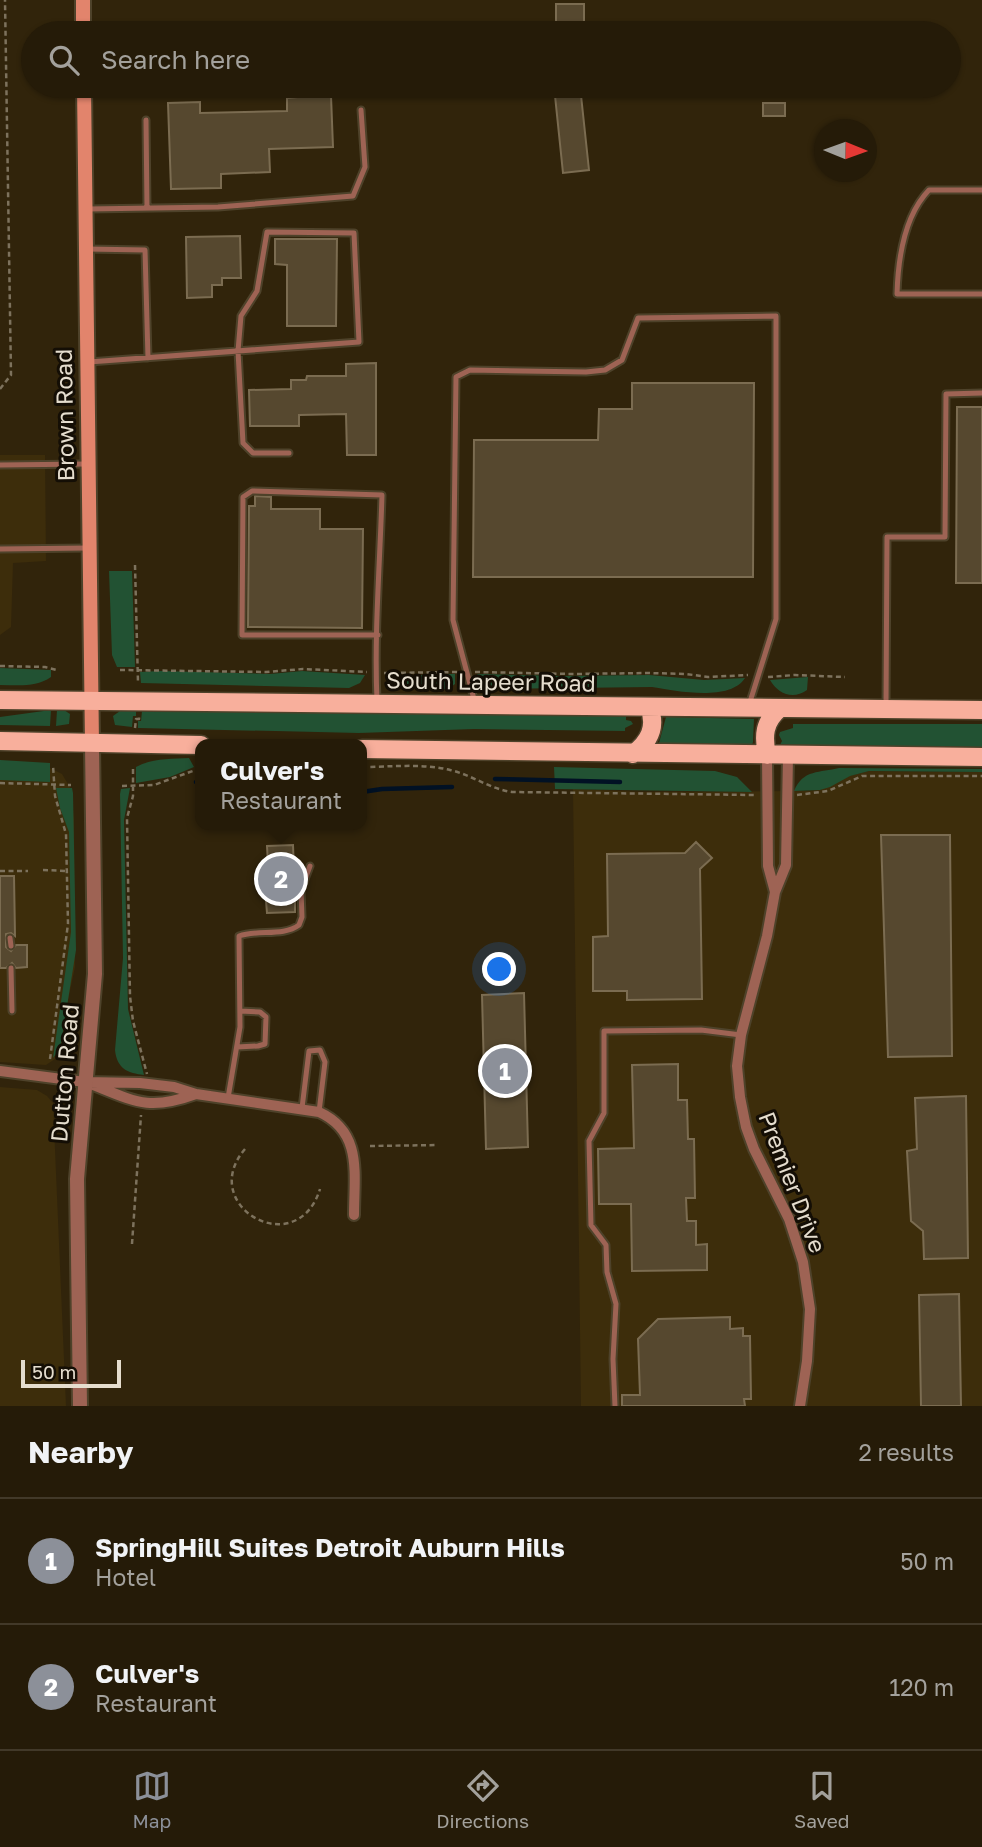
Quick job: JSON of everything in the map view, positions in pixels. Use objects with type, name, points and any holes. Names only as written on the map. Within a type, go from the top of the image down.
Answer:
[{"type":"main road","points":[[83,0],[83,21]]},
{"type":"main road","name":"Brown Road","points":[[84,98],[92,744]]},
{"type":"main road","name":"South Lapeer Road","points":[[0,700],[982,710]]},
{"type":"main road","points":[[633,754],[643,747],[651,730],[649,707]]},
{"type":"main road","points":[[767,755],[767,723],[779,709]]},
{"type":"main road","points":[[0,741],[195,745]]},
{"type":"main road","points":[[367,749],[982,757]]},
{"type":"street","name":"Dutton Road","points":[[80,1406],[77,1201],[95,974],[92,744]]},
{"type":"street","name":"Premier Drive","points":[[767,755],[768,866],[775,892]]},
{"type":"street","name":"Premier Drive","points":[[788,756],[786,865],[775,892],[767,936],[741,1035],[737,1066],[746,1127],[789,1219],[803,1262],[810,1310],[800,1406]]},
{"type":"street","points":[[0,1071],[85,1082],[174,1087],[196,1094],[319,1112],[340,1126],[351,1147],[354,1214]]},
{"type":"street","points":[[85,1082],[136,1102],[150,1104],[173,1102],[196,1094]]},
{"type":"lane","points":[[85,209],[218,207],[353,197],[365,167],[361,110]]},
{"type":"lane","points":[[146,120],[147,208]]},
{"type":"lane","points":[[982,190],[929,190],[920,200],[909,223],[901,254],[897,293],[982,294]]},
{"type":"lane","points":[[86,362],[148,358],[238,351],[359,342],[355,233],[267,232],[257,291],[241,316],[238,351],[243,443],[253,453],[289,453]]},
{"type":"lane","points":[[85,249],[145,250],[148,358]]},
{"type":"lane","points":[[475,705],[453,620],[456,377],[470,370],[606,370],[622,360],[638,318],[776,316],[776,619],[748,708]]},
{"type":"lane","points":[[886,709],[887,537],[945,537],[946,394],[982,393]]},
{"type":"lane","points":[[0,465],[87,464]]},
{"type":"lane","points":[[377,704],[382,495],[252,491],[243,497],[242,635],[378,635]]},
{"type":"lane","points":[[0,549],[88,548]]},
{"type":"lane","points":[[228,1098],[240,1011],[239,936],[252,931],[291,930],[299,925],[302,917],[301,890],[310,866]]},
{"type":"lane","points":[[10,938],[10,946]]},
{"type":"lane","points":[[11,968],[12,1011]]},
{"type":"lane","points":[[237,1047],[265,1044],[266,1017],[260,1012],[240,1011]]},
{"type":"lane","points":[[615,1406],[613,1359],[616,1304],[607,1272],[606,1245],[591,1225],[589,1142],[604,1113],[604,1031],[701,1030],[741,1035]]},
{"type":"lane","points":[[302,1108],[309,1051],[320,1050],[325,1062],[319,1112]]},
{"type":"path","points":[[0,389],[11,374],[5,0]]},
{"type":"path","points":[[135,565],[138,683]]},
{"type":"path","points":[[0,666],[45,667],[57,670]]},
{"type":"path","points":[[120,670],[266,672],[303,669],[376,673],[648,673],[708,677],[740,674],[845,677]]},
{"type":"path","points":[[135,727],[139,712]]},
{"type":"path","points":[[50,1059],[68,935],[66,828],[57,806],[53,765]]},
{"type":"path","points":[[367,766],[449,769],[501,791],[512,792],[755,795]]},
{"type":"path","points":[[133,769],[133,796],[127,818],[130,996],[133,1021],[147,1069]]},
{"type":"path","points":[[122,786],[168,782],[195,771]]},
{"type":"path","points":[[794,795],[821,793],[854,778],[872,775],[982,776]]},
{"type":"path","points":[[0,783],[71,785]]},
{"type":"path","points":[[43,870],[67,871]]},
{"type":"path","points":[[0,871],[28,871]]},
{"type":"path","points":[[132,1244],[140,1121]]},
{"type":"path","points":[[370,1146],[438,1145]]},
{"type":"path","points":[[245,1149],[234,1167],[233,1188],[241,1207],[254,1219],[274,1225],[294,1221],[311,1208],[320,1189]]},
{"type":"shaded area","points":[[0,455],[45,455],[46,561],[13,563],[11,627],[0,635]]},
{"type":"shaded area","points":[[0,764],[50,768],[62,774],[71,789],[74,819],[75,967],[61,1050],[58,1057],[46,1065],[0,1062]]},
{"type":"shaded area","points":[[869,771],[982,772],[982,1406],[581,1406],[573,789],[642,792],[806,791],[820,790],[849,776]]},
{"type":"shaded area","points":[[0,1087],[37,1090],[53,1103],[66,1406],[0,1406]]},
{"type":"green space","points":[[109,571],[132,571],[135,667],[117,667],[112,655]]},
{"type":"green space","points":[[0,668],[51,670],[51,677],[33,684],[0,685]]},
{"type":"green space","points":[[302,671],[365,675],[360,683],[349,688],[141,683],[140,672],[270,674]]},
{"type":"green space","points":[[455,674],[455,684],[448,689],[398,688],[386,675],[408,677]]},
{"type":"green space","points":[[477,674],[649,675],[704,680],[745,678],[728,690],[702,693],[652,687],[490,689],[484,687]]},
{"type":"green space","points":[[808,677],[807,690],[796,695],[782,692],[770,680]]},
{"type":"green space","points":[[51,710],[50,726],[0,725],[0,717]]},
{"type":"green space","points":[[57,710],[70,714],[69,724],[56,726]]},
{"type":"green space","points":[[120,711],[136,711],[132,727],[115,725],[113,716]]},
{"type":"green space","points":[[142,711],[626,716],[626,720],[633,724],[625,728],[625,731],[474,729],[359,733],[138,728]]},
{"type":"green space","points":[[666,717],[754,719],[753,742],[752,745],[659,743]]},
{"type":"green space","points":[[793,724],[982,724],[982,747],[780,745],[780,732],[793,728]]},
{"type":"green space","points":[[189,758],[194,767],[170,777],[136,783],[136,767],[142,764],[155,760]]},
{"type":"green space","points":[[0,760],[50,763],[50,782],[0,780]]},
{"type":"green space","points":[[554,767],[715,771],[737,777],[752,792],[555,789]]},
{"type":"green space","points":[[839,768],[982,769],[982,772],[869,771],[850,776],[820,790],[794,791],[807,775]]},
{"type":"green space","points":[[56,788],[72,788],[73,793],[76,950],[61,1044],[53,1058],[71,932],[69,832]]},
{"type":"green space","points":[[130,788],[124,820],[128,1009],[144,1075],[124,1069],[118,1062],[115,1050],[123,958],[120,794],[121,789]]},
{"type":"building","points":[[556,4],[584,4],[584,21],[556,21]]},
{"type":"building","points":[[287,98],[331,98],[333,147],[269,149],[270,172],[221,174],[221,188],[171,189],[168,103],[200,102],[200,113],[287,111]]},
{"type":"building","points":[[555,98],[581,98],[589,170],[563,173]]},
{"type":"building","points":[[763,103],[785,103],[785,116],[763,116]]},
{"type":"building","points":[[240,236],[241,278],[222,278],[222,285],[212,285],[212,297],[187,298],[186,237]]},
{"type":"building","points":[[275,239],[337,239],[336,326],[287,326],[287,265],[275,264]]},
{"type":"building","points":[[376,363],[376,455],[347,455],[346,414],[299,415],[299,426],[250,426],[249,390],[291,389],[291,380],[306,380],[307,376],[346,376],[346,364]]},
{"type":"building","points":[[632,383],[754,383],[753,577],[473,577],[474,440],[598,440],[599,409],[632,409]]},
{"type":"building","points":[[957,407],[982,407],[982,583],[956,583]]},
{"type":"building","points":[[255,496],[271,497],[271,509],[320,509],[320,529],[363,529],[362,628],[248,627],[249,506],[255,506]]},
{"type":"building","points":[[881,835],[950,835],[952,1056],[888,1057]]},
{"type":"building","points":[[696,842],[712,858],[700,869],[702,999],[627,1000],[627,991],[593,991],[593,937],[608,936],[607,854],[685,853]]},
{"type":"building","points":[[293,845],[294,871],[299,871],[295,912],[267,913],[263,864],[268,864],[267,846]]},
{"type":"building","points":[[0,876],[14,876],[15,936],[6,934],[6,947],[11,951],[16,945],[27,945],[27,967],[16,968],[12,963],[6,968],[0,968]]},
{"type":"building","points":[[524,993],[528,1147],[486,1149],[482,995]]},
{"type":"building","points":[[678,1064],[678,1100],[687,1100],[688,1139],[694,1139],[695,1198],[686,1198],[687,1221],[696,1221],[696,1245],[707,1244],[707,1270],[632,1271],[631,1204],[599,1204],[598,1149],[634,1148],[632,1065]]},
{"type":"building","points":[[966,1096],[968,1258],[924,1259],[923,1231],[911,1221],[907,1151],[917,1149],[915,1098]]},
{"type":"building","points":[[959,1294],[961,1406],[921,1406],[919,1295]]},
{"type":"building","points":[[730,1317],[730,1329],[743,1328],[743,1336],[750,1336],[751,1399],[744,1399],[745,1406],[622,1406],[622,1395],[640,1395],[638,1339],[658,1319]]},
{"type":"waterway","points":[[495,779],[620,782]]},
{"type":"waterway","points":[[367,791],[452,787]]},
{"type":"place","name":"Culver's","points":[[281,879]]},
{"type":"place","name":"SpringHill Suites Detroit Auburn Hills","points":[[505,1071]]}]
